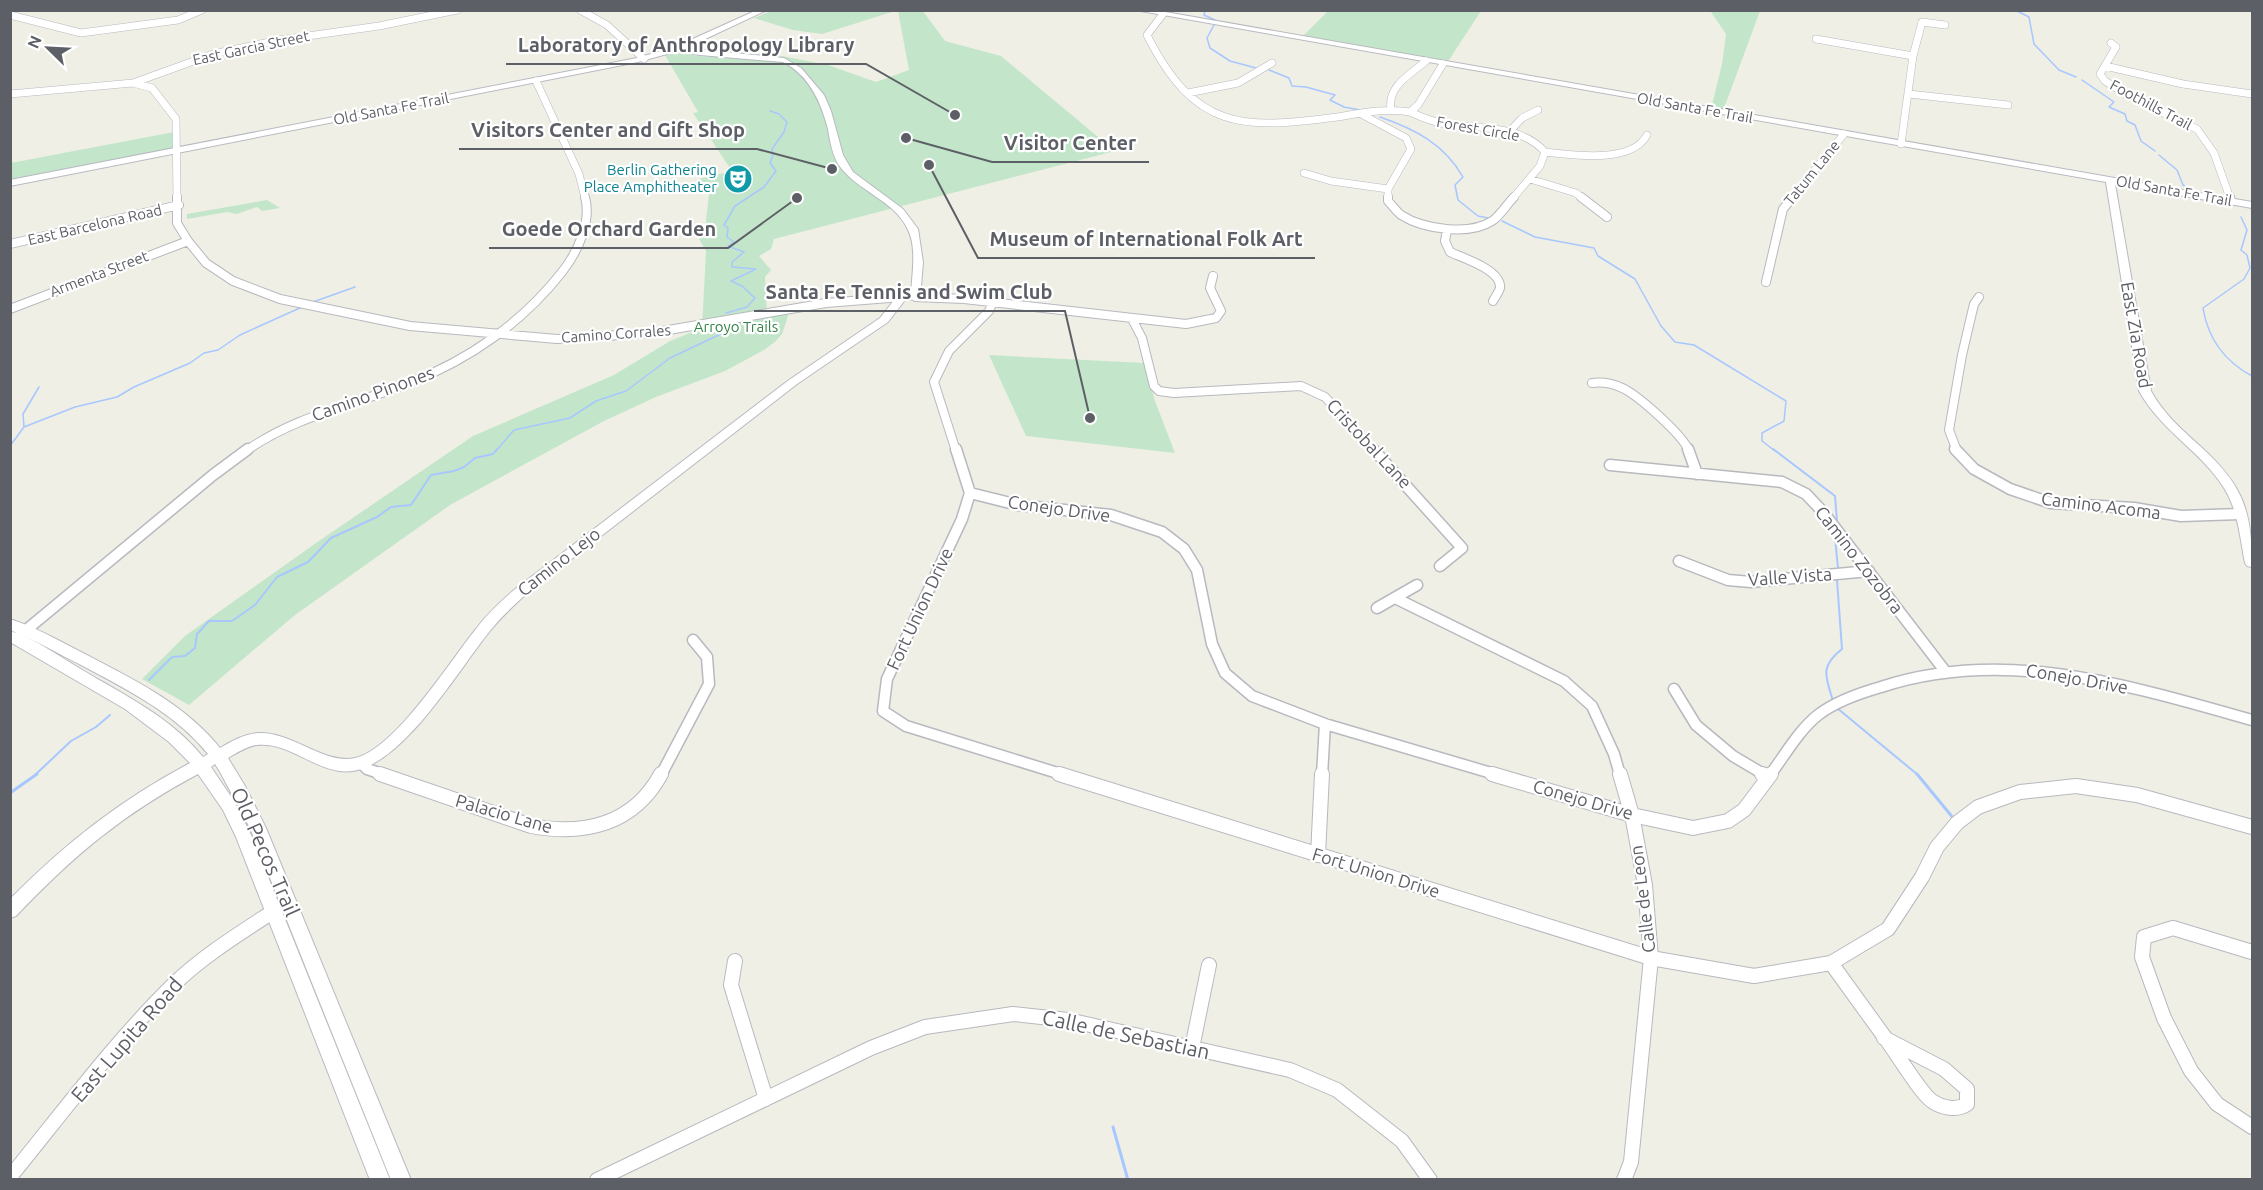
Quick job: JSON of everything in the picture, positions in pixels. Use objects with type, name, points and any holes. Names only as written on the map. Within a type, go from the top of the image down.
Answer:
[{"type":"street","points":[[12,14],[81,33],[178,20],[202,10]]},
{"type":"street","name":"East Garcia Street","points":[[10,94],[133,83],[192,60],[238,48],[379,26],[457,10]]},
{"type":"street","points":[[580,10],[595,16],[614,29],[644,59]]},
{"type":"street","name":"Old Santa Fe Trail","points":[[10,183],[644,59],[678,49],[764,10]]},
{"type":"street","name":"Old Santa Fe Trail","points":[[1138,10],[2253,205]]},
{"type":"street","points":[[1163,14],[1147,35],[1163,67],[1210,112],[1244,123],[1285,124],[1363,115],[1391,109],[1390,103],[1400,83],[1426,61]]},
{"type":"street","points":[[1901,144],[1913,56],[1922,22],[1945,25]]},
{"type":"street","points":[[1816,39],[1913,56]]},
{"type":"street","name":"Foothills Trail","points":[[2111,43],[2116,47],[2100,74],[2103,80],[2118,90],[2197,129],[2207,138],[2217,158],[2231,201]]},
{"type":"street","points":[[678,49],[699,53],[784,60],[809,79],[826,105],[838,155],[844,167],[871,192],[908,219],[914,230],[916,297]]},
{"type":"street","points":[[1188,93],[1238,83],[1272,63]]},
{"type":"street","points":[[1410,112],[1418,105],[1443,64]]},
{"type":"street","points":[[2104,66],[2183,84],[2253,94]]},
{"type":"street","points":[[133,83],[152,88],[155,80],[163,72]]},
{"type":"street","name":"Camino Pinones","points":[[16,632],[213,475],[264,438],[320,413],[418,380],[465,357],[499,335],[543,296],[574,257],[583,231],[587,204],[579,174],[536,81]]},
{"type":"street","name":"Camino Corrales","points":[[152,88],[176,119],[179,205],[177,223],[206,263],[233,281],[280,299],[364,318],[499,335],[557,339],[651,333],[817,304],[916,297],[993,302],[1186,324],[1216,318],[1221,311],[1210,288],[1213,276]]},
{"type":"street","points":[[1909,94],[2008,105]]},
{"type":"street","name":"Forest Circle","points":[[1391,109],[1410,112],[1434,122],[1510,131],[1530,138],[1545,152]]},
{"type":"street","points":[[1510,131],[1522,118],[1538,110]]},
{"type":"street","points":[[1363,115],[1406,138],[1411,148],[1388,189],[1388,201],[1400,214],[1420,223],[1447,230],[1475,227],[1492,221],[1540,166],[1545,152],[1600,154],[1627,152],[1642,146],[1647,135]]},
{"type":"street","name":"Tatum Lane","points":[[1766,282],[1783,209],[1844,134]]},
{"type":"street","points":[[1304,173],[1331,181],[1388,189]]},
{"type":"street","points":[[1530,179],[1576,193],[1607,217]]},
{"type":"street","name":"East Zia Road","points":[[2110,180],[2145,391],[2155,409],[2222,476],[2236,498],[2253,563]]},
{"type":"street","name":"East Barcelona Road","points":[[10,244],[179,205]]},
{"type":"street","points":[[1447,230],[1445,241],[1450,252],[1486,268],[1498,278],[1500,288],[1493,301]]},
{"type":"street","name":"Armenta Street","points":[[10,309],[188,241]]},
{"type":"street","name":"Camino Lejo","points":[[361,763],[379,752],[410,722],[452,674],[489,622],[519,593],[793,382],[884,320],[902,297]]},
{"type":"street","name":"Camino Acoma","points":[[1979,297],[1974,304],[1962,355],[1949,430],[1954,448],[1974,469],[2004,486],[2051,503],[2126,507],[2190,516],[2241,514]]},
{"type":"street","points":[[970,493],[934,382],[949,351],[989,311],[993,302]]},
{"type":"street","name":"Cristobal Lane","points":[[1132,319],[1143,338],[1154,386],[1159,391],[1174,393],[1301,386],[1325,397],[1462,548],[1440,566]]},
{"type":"street","points":[[1592,383],[1600,382],[1622,387],[1670,425],[1686,443],[1697,474]]},
{"type":"street","name":"Camino Zozobra","points":[[1610,465],[1782,483],[1806,494],[1869,571],[1945,671]]},
{"type":"street","name":"Conejo Drive","points":[[970,493],[1018,505],[1112,515],[1162,532],[1184,549],[1197,570],[1212,644],[1225,673],[1252,696],[1325,724],[1632,814],[1693,828],[1728,821],[1744,810],[1807,726],[1827,710],[1852,696],[1892,683],[1945,671],[2026,669],[2066,674],[2185,701],[2253,720]]},
{"type":"street","name":"Fort Union Drive","points":[[970,493],[962,519],[887,679],[883,711],[906,726],[1651,958],[1754,976],[1831,963],[1888,929],[1922,877],[1945,834],[1967,814],[1996,800],[2020,792],[2076,786],[2137,795],[2253,827]]},
{"type":"street","name":"Valle Vista","points":[[1679,561],[1728,580],[1751,582],[1869,571]]},
{"type":"street","points":[[1377,608],[1417,585]]},
{"type":"street","name":"Calle de Leon","points":[[1395,598],[1414,610],[1564,681],[1592,706],[1614,754],[1632,814],[1645,885],[1651,958],[1631,1162],[1624,1179]]},
{"type":"street","name":"Old Pecos Trail","points":[[16,632],[152,718],[211,760],[249,809],[401,1179]]},
{"type":"street","name":"Palacio Lane","points":[[361,763],[367,770],[531,826],[552,830],[577,830],[623,817],[651,793],[709,684],[708,657],[693,640]]},
{"type":"street","points":[[1674,689],[1696,725],[1733,756],[1768,777]]},
{"type":"street","points":[[1318,855],[1325,724]]},
{"type":"street","points":[[10,911],[54,866],[99,828],[153,792],[247,741],[260,739],[337,763],[352,765],[361,763]]},
{"type":"street","name":"Old Pecos Trail","points":[[211,760],[380,1179]]},
{"type":"street","name":"East Lupita Road","points":[[10,1177],[137,1023],[175,982],[225,943],[289,902]]},
{"type":"street","points":[[2253,952],[2173,928],[2144,937],[2142,957],[2164,1018],[2191,1071],[2217,1104],[2253,1127]]},
{"type":"street","points":[[735,961],[731,985],[766,1099]]},
{"type":"street","points":[[1831,963],[1884,1038],[1931,1101],[1953,1109],[1960,1109],[1967,1104],[1967,1089],[1952,1075],[1884,1038]]},
{"type":"street","points":[[1192,1048],[1209,965]]},
{"type":"street","name":"Calle de Sebastian","points":[[597,1179],[871,1048],[925,1027],[1013,1014],[1068,1020],[1290,1070],[1336,1090],[1402,1141],[1430,1179]]},
{"type":"green space","points":[[771,11],[895,11],[822,34],[793,30],[754,18]]},
{"type":"green space","name":"Arroyo Trails","points":[[898,11],[923,11],[945,41],[1001,56],[1115,151],[774,239],[771,249],[759,256],[771,270],[765,277],[767,314],[785,312],[788,316],[782,334],[764,350],[725,371],[656,397],[604,421],[450,505],[295,615],[189,705],[142,679],[185,636],[473,436],[614,375],[670,341],[702,328],[706,251],[699,239],[705,230],[709,194],[699,179],[732,171],[693,113],[698,112],[665,55],[678,52],[698,56],[777,60],[782,56],[828,65],[876,82],[909,70]]},
{"type":"green space","points":[[1328,11],[1481,11],[1447,63],[1302,37]]},
{"type":"green space","points":[[1701,11],[1760,11],[1723,111],[1711,109],[1722,64],[1726,34],[1711,12]]},
{"type":"green space","points":[[174,132],[175,147],[171,150],[11,181],[11,163]]},
{"type":"green space","points":[[267,200],[280,208],[262,211],[257,207],[237,214],[227,212],[187,219],[187,214]]},
{"type":"green space","points":[[989,355],[1145,363],[1155,401],[1175,453],[1026,436]]},
{"type":"waterway","points":[[1205,10],[1204,15],[1215,20]]},
{"type":"waterway","points":[[2015,10],[2029,17],[2034,44],[2059,70],[2076,77]]},
{"type":"waterway","points":[[1214,25],[1207,38],[1210,48],[1230,61],[1256,68]]},
{"type":"waterway","points":[[1269,70],[1289,78],[1292,86],[1306,87],[1335,95],[1330,100],[1344,107],[1360,110]]},
{"type":"waterway","points":[[2082,80],[2114,102],[2109,107],[2125,114],[2127,121],[2135,125],[2141,141],[2155,151]]},
{"type":"waterway","points":[[726,313],[747,307],[755,298],[742,286],[731,281],[756,269],[732,267],[732,262],[744,252],[728,246],[734,242],[727,237],[728,228],[724,225],[735,206],[764,187],[776,171],[770,163],[773,155],[772,149],[784,132],[787,122],[779,114],[770,111]]},
{"type":"waterway","points":[[1380,117],[1428,139],[1447,155],[1463,177],[1455,185],[1458,200],[1478,216],[1488,218]]},
{"type":"waterway","points":[[2159,155],[2177,170],[2183,185],[2192,190]]},
{"type":"waterway","points":[[2241,217],[2247,230],[2241,250],[2247,255],[2250,268],[2244,279],[2203,308],[2209,330],[2219,348],[2233,363],[2252,376]]},
{"type":"waterway","points":[[1502,221],[1535,237],[1594,248],[1598,256],[1635,279],[1661,326],[1675,342],[1694,345],[1786,401],[1784,421],[1762,433],[1762,441],[1775,451]]},
{"type":"waterway","points":[[313,302],[355,287]]},
{"type":"waterway","points":[[24,427],[75,407],[117,397],[134,387],[190,363],[204,353],[218,350],[240,335],[302,307]]},
{"type":"waterway","points":[[496,451],[514,430],[570,418],[596,401],[626,391],[670,358],[725,332],[723,329]]},
{"type":"waterway","points":[[24,427],[23,414],[39,387]]},
{"type":"waterway","points":[[10,446],[24,427]]},
{"type":"waterway","points":[[149,680],[172,657],[185,656],[195,648],[197,634],[209,621],[232,621],[255,605],[277,577],[308,562],[331,538],[377,517],[391,507],[411,505],[431,475],[454,471],[464,467],[475,458],[493,454],[497,449]]},
{"type":"waterway","points":[[1773,449],[1835,496],[1837,521]]},
{"type":"waterway","points":[[1835,538],[1838,568]]},
{"type":"waterway","points":[[1833,701],[1826,673],[1830,661],[1842,649],[1837,580]]},
{"type":"waterway","points":[[1837,708],[1917,775]]},
{"type":"waterway","points":[[35,775],[71,741],[96,727],[110,715]]},
{"type":"waterway","points":[[10,793],[37,774]]},
{"type":"waterway","points":[[1917,775],[1954,819]]},
{"type":"waterway","points":[[1113,1127],[1128,1180]]},
{"type":"place","name":"Laboratory of Anthropology Library","points":[[955,115]]},
{"type":"place","name":"Visitor Center","points":[[906,138]]},
{"type":"place","name":"Museum of International Folk Art","points":[[929,165]]},
{"type":"place","name":"Visitors Center and Gift Shop","points":[[832,169]]},
{"type":"place","name":"Berlin Gathering Place Amphitheater","points":[[738,179]]},
{"type":"place","name":"Goede Orchard Garden","points":[[797,198]]},
{"type":"place","name":"Santa Fe Tennis and Swim Club","points":[[1090,418]]}]
